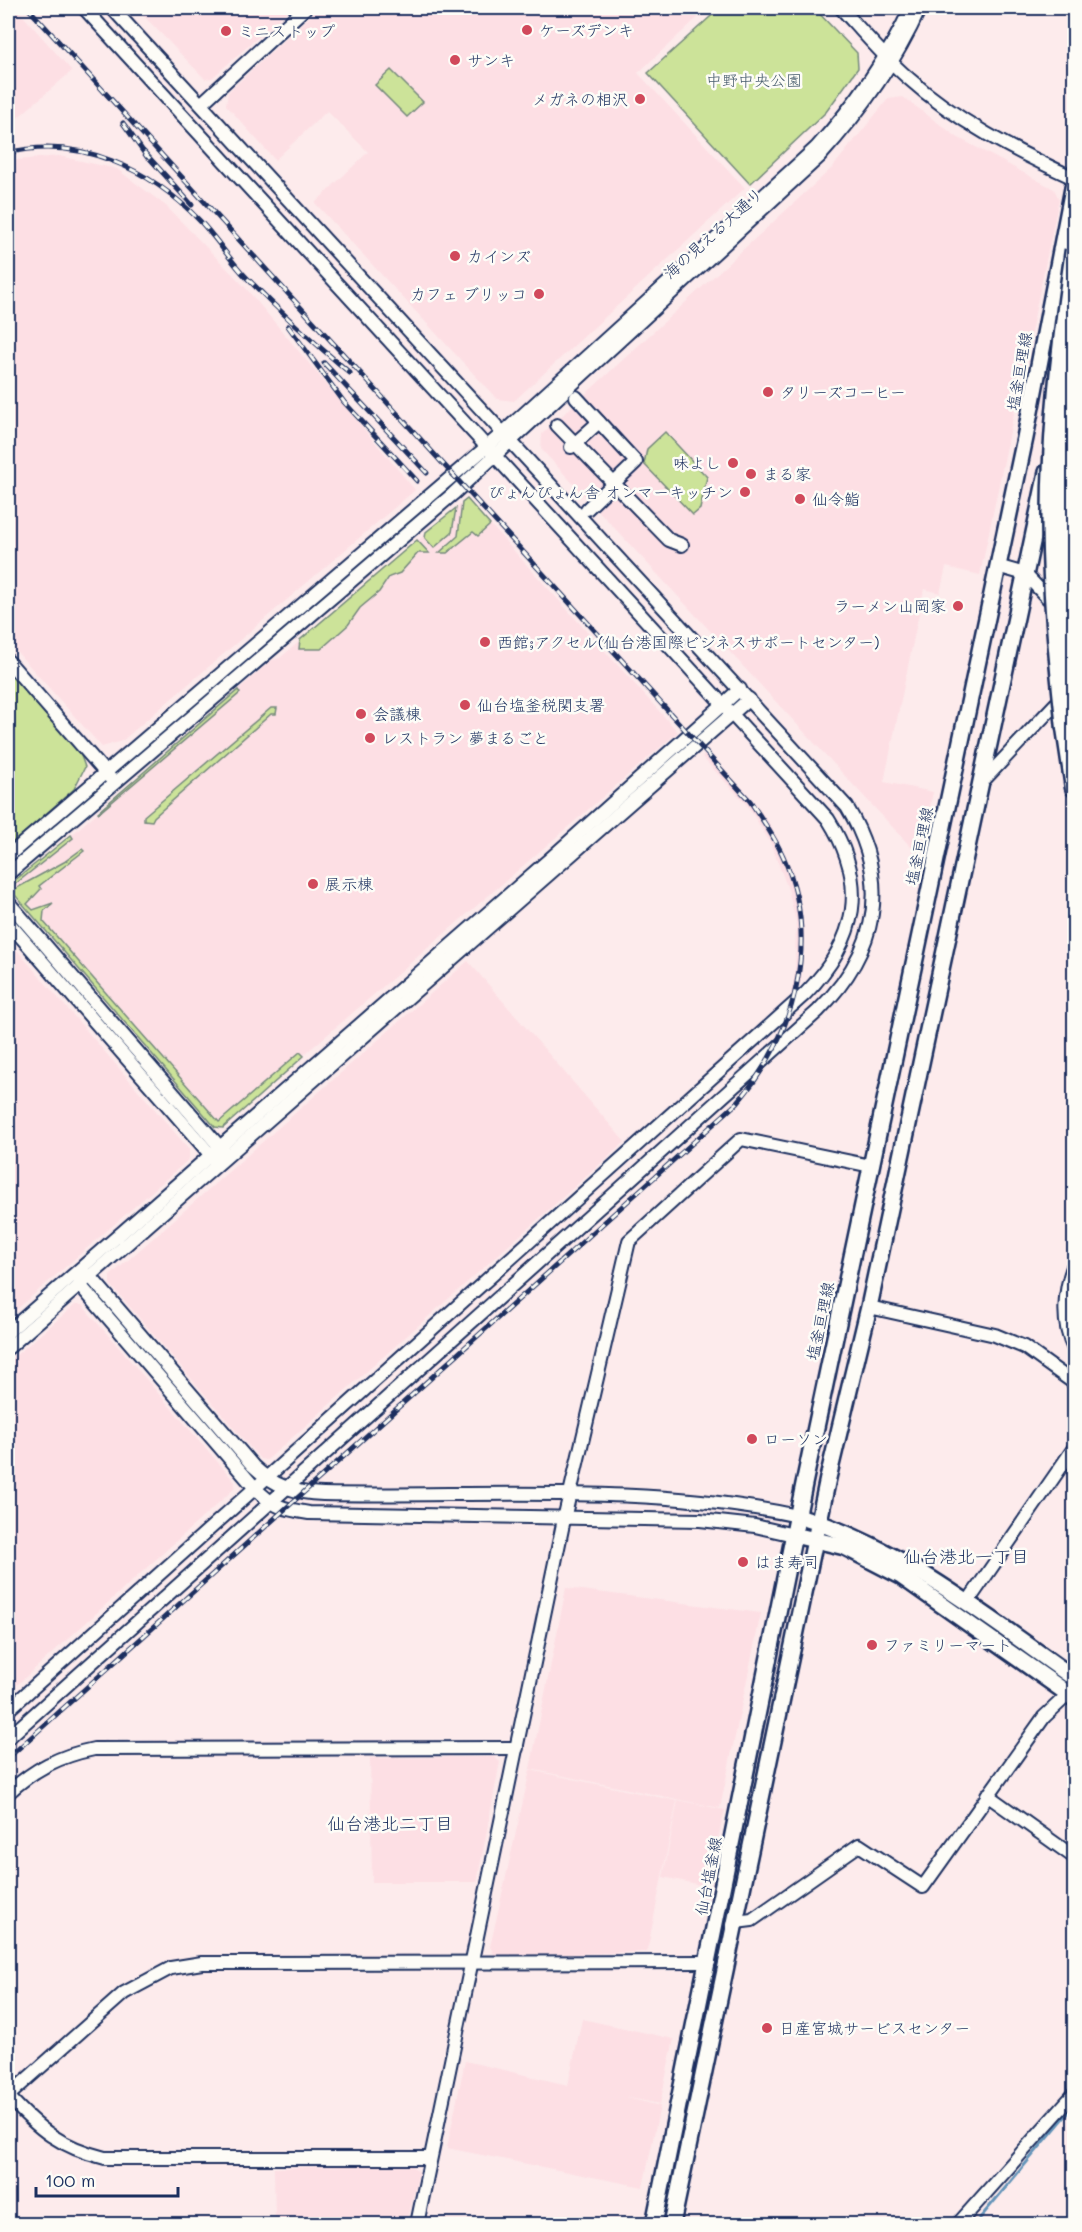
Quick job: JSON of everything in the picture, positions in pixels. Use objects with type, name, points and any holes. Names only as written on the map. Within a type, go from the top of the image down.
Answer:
[{"type":"highway","points":[[1074,250],[1057,385],[1052,460],[1055,630],[1074,788]]},
{"type":"highway","points":[[1074,360],[1066,458],[1065,534],[1074,684]]},
{"type":"main road","name":"塩釜亘理線","points":[[794,1535],[1025,438],[1074,181]]},
{"type":"main road","points":[[672,2224],[820,1522],[983,781],[1074,339]]},
{"type":"main road","points":[[798,1516],[820,1522],[892,1556],[967,1603],[1074,1678]]},
{"type":"main road","points":[[794,1535],[860,1554],[901,1576],[1073,1694]]},
{"type":"main road","name":"仙台塩釜線","points":[[654,2224],[794,1535]]},
{"type":"street","points":[[8,1710],[793,1006],[837,958],[847,932],[853,905],[846,851],[828,819],[725,704],[84,8]]},
{"type":"street","points":[[8,1738],[810,1019],[838,991],[852,972],[871,929],[874,896],[867,846],[847,807],[112,8]]},
{"type":"street","points":[[201,104],[305,8]]},
{"type":"street","points":[[841,8],[888,59],[923,90],[972,125],[1074,181]]},
{"type":"street","points":[[888,59],[911,8]]},
{"type":"street","name":"海の見える大通り","points":[[8,874],[495,456],[507,436],[820,156],[849,124],[920,8]]},
{"type":"street","points":[[576,397],[636,462],[587,509]]},
{"type":"street","points":[[574,445],[599,422]]},
{"type":"street","points":[[557,425],[669,540],[682,545]]},
{"type":"street","points":[[8,856],[486,446],[507,436]]},
{"type":"street","points":[[997,566],[1025,574],[1074,628]]},
{"type":"street","points":[[8,661],[114,783]]},
{"type":"street","points":[[983,781],[1074,684]]},
{"type":"street","points":[[8,1348],[740,689]]},
{"type":"street","points":[[8,1332],[77,1272],[219,1156],[749,699]]},
{"type":"street","points":[[8,903],[219,1156]]},
{"type":"street","points":[[8,922],[219,1156]]},
{"type":"street","points":[[417,2224],[564,1519],[629,1241],[741,1139],[871,1166]]},
{"type":"street","points":[[1074,1264],[1067,1288],[1066,1309],[1067,1328],[1074,1349]]},
{"type":"street","points":[[77,1272],[90,1276],[266,1478],[285,1489],[303,1494],[698,1499],[744,1504],[798,1516]]},
{"type":"street","points":[[77,1272],[80,1285],[269,1503],[309,1513],[564,1519],[640,1517],[700,1520],[755,1526],[794,1535]]},
{"type":"street","points":[[869,1307],[995,1335],[1024,1347],[1074,1383]]},
{"type":"street","points":[[967,1603],[1074,1448]]},
{"type":"street","points":[[735,1922],[752,1920],[859,1845],[923,1887],[1044,1717],[1073,1694]]},
{"type":"street","points":[[8,1792],[28,1774],[50,1761],[94,1749],[517,1748]]},
{"type":"street","points":[[987,1795],[1074,1857]]},
{"type":"street","points":[[430,2158],[105,2158],[69,2147],[52,2137],[31,2121],[8,2096],[124,1993],[171,1968],[202,1963],[709,1962]]},
{"type":"street","points":[[958,2224],[1074,2094]]},
{"type":"shaded area","points":[[8,8],[16,8],[72,71],[8,126]]},
{"type":"shaded area","points":[[158,8],[291,8],[212,78],[205,79],[139,11]]},
{"type":"shaded area","points":[[319,8],[708,8],[638,73],[745,188],[514,401],[497,399],[315,203],[368,152],[327,111],[275,160],[226,105],[228,92]]},
{"type":"shaded area","points":[[864,8],[890,8],[887,15],[874,17]]},
{"type":"shaded area","points":[[903,97],[957,137],[1054,189],[1059,199],[980,575],[946,567],[940,593],[924,589],[884,782],[933,792],[925,830],[919,830],[912,848],[541,449],[542,434],[832,168],[888,99]]},
{"type":"shaded area","points":[[59,156],[117,169],[166,206],[244,286],[415,490],[122,741],[102,747],[8,642],[8,170],[17,160]]},
{"type":"shaded area","points":[[467,499],[678,732],[247,1104],[223,1128],[215,1127],[15,895],[14,881],[36,866],[272,660],[280,658]]},
{"type":"shaded area","points":[[708,752],[751,798],[769,823],[791,867],[799,894],[804,931],[801,982],[791,992],[795,975],[796,921],[788,889],[770,842],[747,805],[702,757]]},
{"type":"shaded area","points":[[8,940],[189,1149],[189,1159],[8,1317]]},
{"type":"shaded area","points":[[468,961],[625,1142],[267,1460],[260,1459],[110,1284],[110,1276]]},
{"type":"shaded area","points":[[75,1305],[82,1305],[235,1482],[234,1489],[8,1693],[8,1362]]},
{"type":"shaded area","points":[[566,1588],[761,1613],[720,1808],[530,1769]]},
{"type":"shaded area","points":[[494,1757],[500,1762],[477,1882],[372,1882],[370,1758]]},
{"type":"shaded area","points":[[530,1770],[677,1801],[647,1952],[495,1956],[490,1947]]},
{"type":"shaded area","points":[[678,1800],[725,1810],[706,1886],[663,1877]]},
{"type":"shaded area","points":[[582,2019],[674,2039],[660,2104],[624,2097],[660,2106],[643,2187],[447,2148],[465,2061],[568,2085]]},
{"type":"shaded area","points":[[410,2164],[419,2172],[407,2224],[275,2224],[274,2168]]},
{"type":"green space","name":"中野中央公園","points":[[720,8],[814,8],[857,53],[858,68],[826,112],[750,184],[648,73]]},
{"type":"green space","points":[[391,70],[423,102],[407,117],[375,85]]},
{"type":"green space","points":[[665,432],[707,477],[700,509],[693,515],[644,464],[647,449]]},
{"type":"green space","points":[[467,499],[490,525],[478,536],[473,532],[447,553],[439,553],[458,536],[462,503]]},
{"type":"green space","points":[[456,508],[452,532],[434,548],[425,538],[426,532]]},
{"type":"green space","points":[[417,540],[429,553],[418,553],[400,573],[389,577],[379,592],[360,608],[348,625],[321,649],[299,649],[300,640]]},
{"type":"green space","points":[[8,670],[80,753],[85,767],[74,789],[8,847]]},
{"type":"green space","points":[[238,690],[240,693],[98,812]]},
{"type":"green space","points":[[271,708],[277,708],[276,714],[271,714],[152,821],[144,820],[144,816]]},
{"type":"green space","points":[[71,835],[73,838],[14,885],[14,881]]},
{"type":"green space","points":[[82,849],[84,851],[39,886],[41,889],[27,904],[33,910],[53,903],[44,911],[43,921],[219,1122],[300,1052],[304,1056],[223,1128],[215,1127],[15,895],[15,889],[64,862]]},
{"type":"waterway","points":[[975,2224],[1074,2106]]},
{"type":"railway","points":[[8,1758],[737,1103],[774,1048],[788,1017],[801,953],[800,920],[794,888],[783,856],[750,801],[28,8]]},
{"type":"railway","points":[[123,123],[147,157]]},
{"type":"railway","points":[[8,153],[34,149],[61,149],[87,153],[112,161],[159,186],[181,202],[200,221],[240,270],[271,302],[350,373]]},
{"type":"railway","points":[[144,152],[192,205]]},
{"type":"railway","points":[[288,326],[344,402],[417,481]]},
{"type":"railway","points":[[324,363],[427,473]]},
{"type":"place","name":"ケーズデンキ","points":[[527,30]]},
{"type":"place","name":"ミニストップ","points":[[226,31]]},
{"type":"place","name":"サンキ","points":[[455,60]]},
{"type":"place","name":"メガネの相沢","points":[[640,99]]},
{"type":"place","name":"カインズ","points":[[455,256]]},
{"type":"place","name":"カフェ ブリッコ","points":[[539,294]]},
{"type":"place","name":"タリーズコーヒー","points":[[768,392]]},
{"type":"place","name":"味よし","points":[[733,463]]},
{"type":"place","name":"まる家","points":[[751,474]]},
{"type":"place","name":"ぴょんぴょん舎 オンマーキッチン","points":[[745,492]]},
{"type":"place","name":"仙令鮨","points":[[800,499]]},
{"type":"place","name":"ラーメン山岡家","points":[[958,606]]},
{"type":"place","name":"西館;アクセル(仙台港国際ビジネスサポートセンター)","points":[[485,642]]},
{"type":"place","name":"仙台塩釜税関支署","points":[[465,705]]},
{"type":"place","name":"会議棟","points":[[361,714]]},
{"type":"place","name":"レストラン 夢まるごと","points":[[370,738]]},
{"type":"place","name":"展示棟","points":[[313,884]]},
{"type":"place","name":"ローソン","points":[[752,1439]]},
{"type":"place","name":"はま寿司","points":[[743,1562]]},
{"type":"place","name":"ファミリーマート","points":[[872,1645]]},
{"type":"place","name":"日産宮城サービスセンター","points":[[767,2028]]},
{"type":"district","name":"仙台港北一丁目","points":[[966,1557]]},
{"type":"district","name":"仙台港北二丁目","points":[[390,1824]]}]
